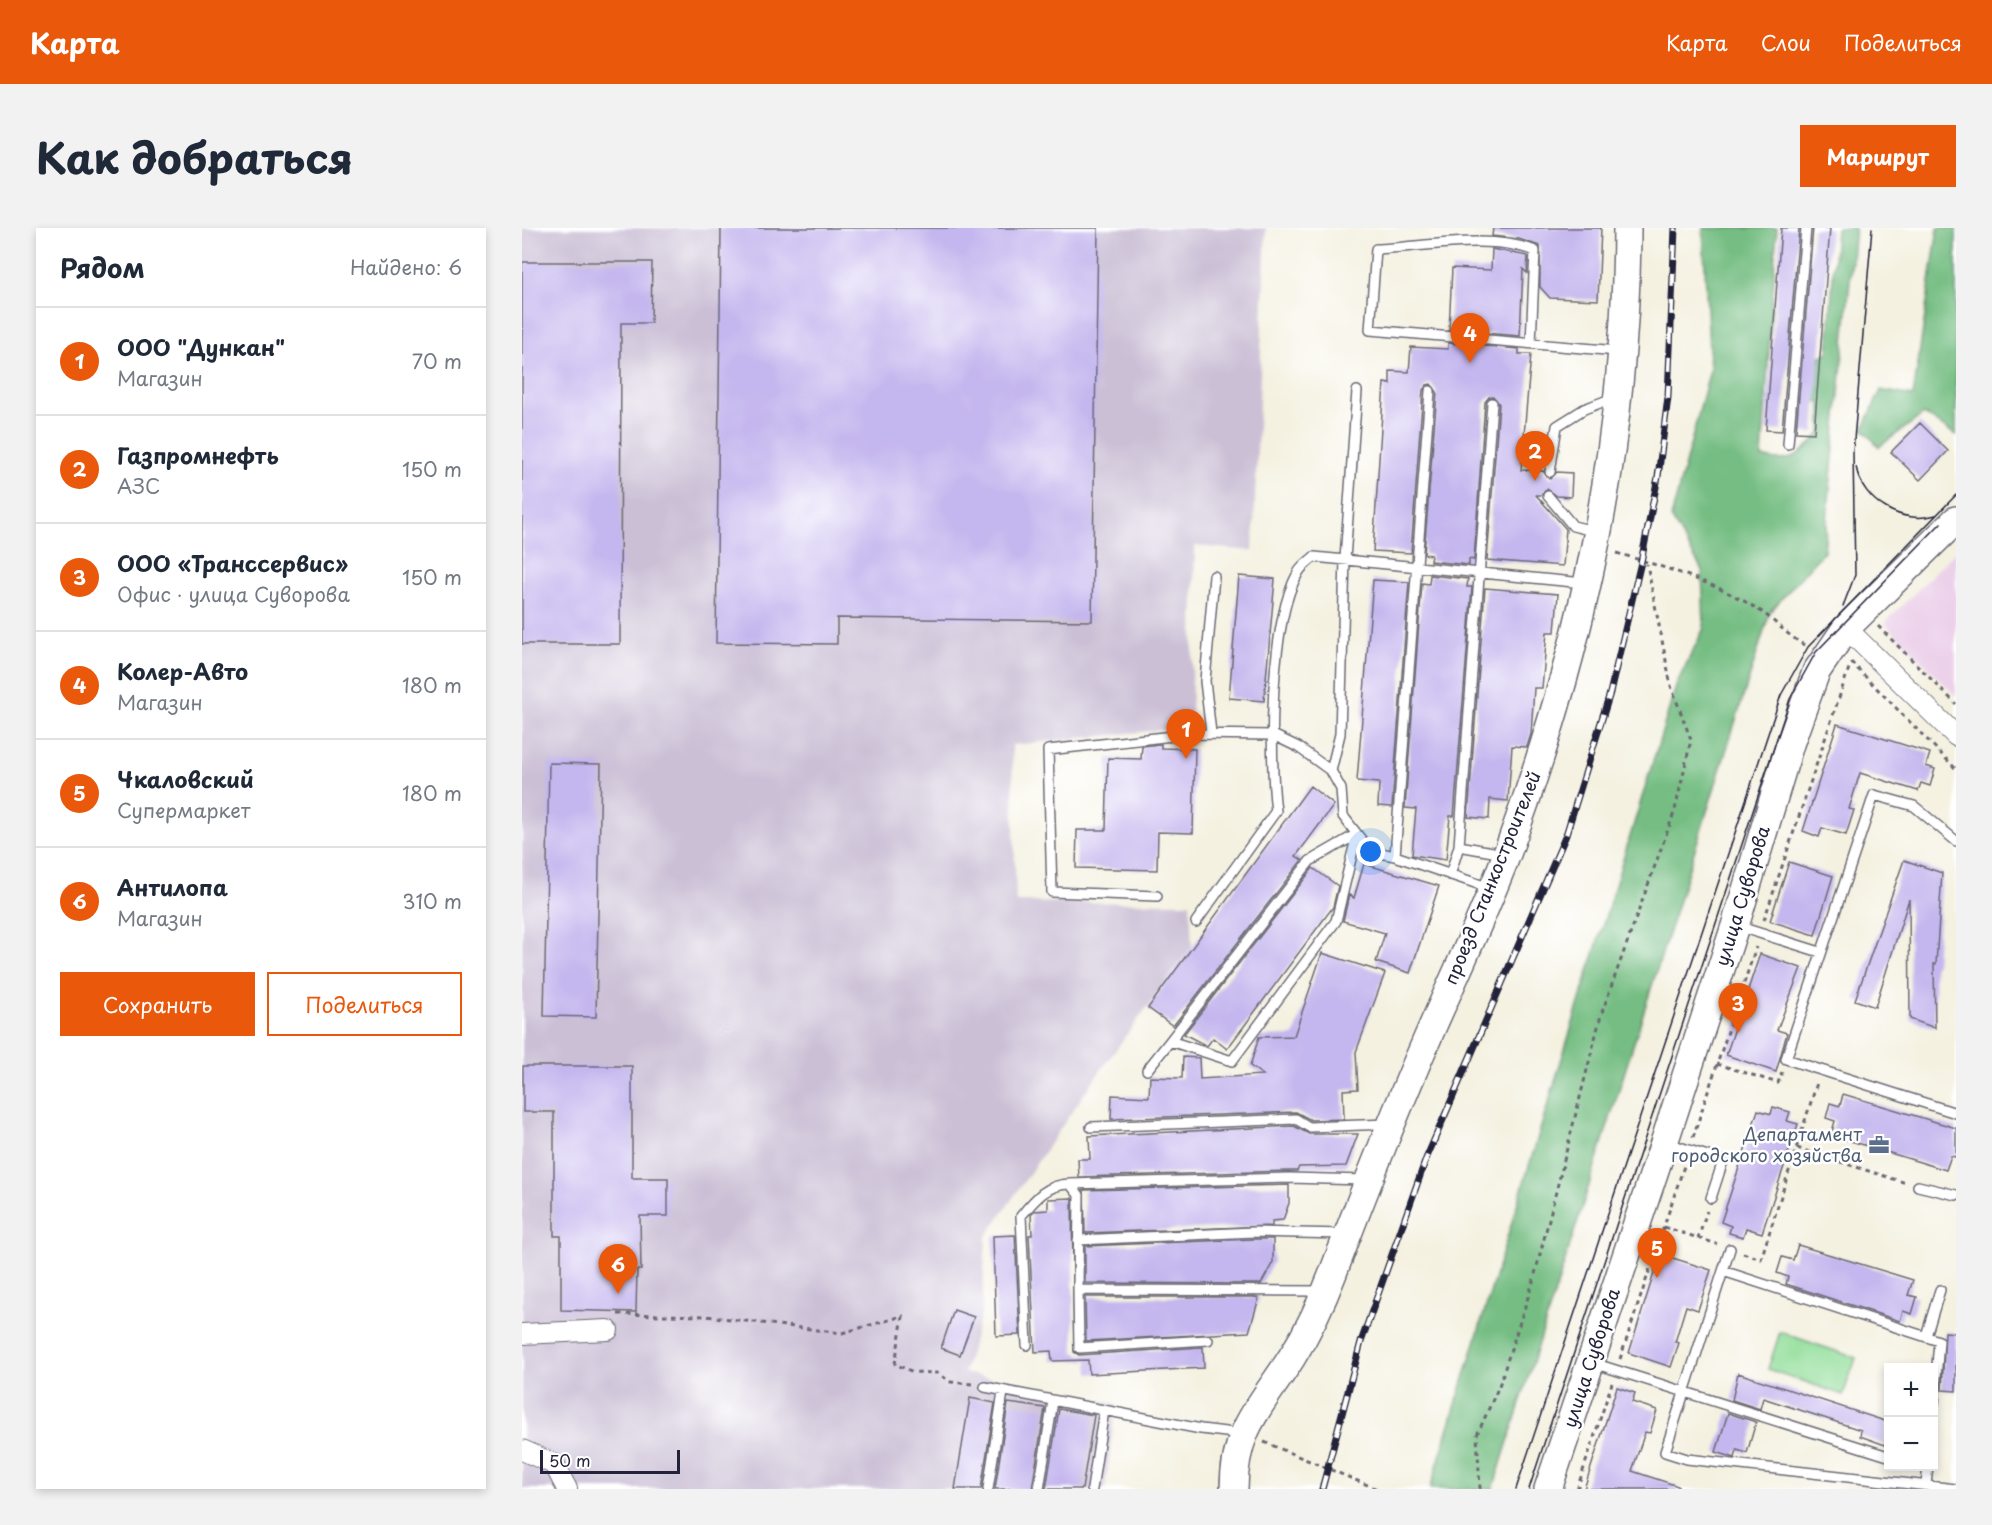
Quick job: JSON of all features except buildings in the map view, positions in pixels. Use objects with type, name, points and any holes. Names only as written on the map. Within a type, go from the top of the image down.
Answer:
[{"type":"main road","name":"проезд Станкостроителей","points":[[1234,1489],[1242,1434],[1253,1412],[1301,1342],[1326,1291],[1367,1180],[1507,854],[1562,688],[1589,583],[1618,396],[1623,351],[1627,228]]},
{"type":"main road","name":"улица Суворова","points":[[1548,1489],[1591,1362],[1677,1146],[1748,929],[1790,744],[1816,672],[1825,656],[1854,636],[1956,520]]},
{"type":"street","points":[[1854,636],[1956,736]]},
{"type":"street","points":[[522,1334],[608,1330]]},
{"type":"street","points":[[522,1450],[554,1464],[567,1489]]},
{"type":"lane","points":[[1788,444],[1806,228]]},
{"type":"lane","points":[[1531,343],[1535,251],[1519,244],[1485,243],[1376,249],[1370,330],[1623,351]]},
{"type":"lane","points":[[1331,771],[1340,734],[1345,559],[1357,391]]},
{"type":"lane","points":[[1395,856],[1430,391]]},
{"type":"lane","points":[[1550,471],[1557,426],[1584,409],[1618,396]]},
{"type":"lane","points":[[1450,875],[1459,846],[1492,403]]},
{"type":"lane","points":[[1548,496],[1573,526],[1597,539]]},
{"type":"lane","points":[[1196,922],[1276,811],[1272,774],[1273,735],[1281,626],[1298,572],[1314,557],[1589,583]]},
{"type":"lane","points":[[1211,733],[1206,681],[1214,576]]},
{"type":"lane","points":[[1157,896],[1052,892],[1048,750],[1211,733],[1273,735],[1298,747],[1331,771],[1341,789],[1343,816],[1370,851],[1395,856],[1492,889]]},
{"type":"lane","points":[[1956,841],[1914,806],[1874,795],[1786,1059],[1956,1113]]},
{"type":"lane","points":[[1147,1070],[1310,861],[1357,834]]},
{"type":"lane","points":[[1170,1041],[1232,1061],[1336,921],[1357,834]]},
{"type":"lane","points":[[1459,846],[1507,854]]},
{"type":"lane","points":[[1748,929],[1821,952]]},
{"type":"lane","points":[[1091,1127],[1296,1119],[1309,1127],[1391,1123]]},
{"type":"lane","points":[[1677,1146],[1723,1161],[1712,1198]]},
{"type":"lane","points":[[1027,1345],[1021,1216],[1037,1197],[1056,1184],[1289,1178],[1367,1180]]},
{"type":"lane","points":[[1070,1184],[1079,1195],[1079,1348],[1208,1340]]},
{"type":"lane","points":[[1918,1186],[1956,1195]]},
{"type":"lane","points":[[1078,1240],[1254,1232],[1347,1234]]},
{"type":"lane","points":[[1730,1249],[1665,1452],[1687,1459],[1956,1489]]},
{"type":"lane","points":[[1723,1271],[1939,1341],[1937,1363]]},
{"type":"lane","points":[[1078,1290],[1326,1291]]},
{"type":"lane","points":[[1926,1336],[1940,1290]]},
{"type":"lane","points":[[1591,1362],[1884,1455]]},
{"type":"lane","points":[[985,1388],[1242,1434]]},
{"type":"lane","points":[[988,1489],[1003,1392]]},
{"type":"lane","points":[[1040,1489],[1053,1401]]},
{"type":"lane","points":[[1092,1489],[1104,1410]]},
{"type":"lane","points":[[1926,1471],[1926,1485]]},
{"type":"path","points":[[1597,539],[1647,564],[1696,579],[1757,609],[1789,637],[1825,656],[1851,662],[1956,769]]},
{"type":"path","points":[[1480,1489],[1476,1435],[1499,1386],[1533,1282],[1601,1015],[1675,810],[1691,740],[1668,677],[1647,564]]},
{"type":"path","points":[[1577,1489],[1664,1227],[1677,1146],[1717,1064],[1748,929],[1851,662],[1854,636],[1877,624],[1956,704]]},
{"type":"path","points":[[1717,1064],[1778,1083],[1786,1059]]},
{"type":"path","points":[[1664,1227],[1761,1259],[1822,1070]]},
{"type":"path","points":[[1797,1148],[1918,1186]]},
{"type":"path","points":[[1698,1239],[1712,1198]]},
{"type":"path","points":[[608,1330],[609,1314],[706,1316],[842,1333],[903,1316],[895,1364],[913,1372],[937,1374],[951,1382],[985,1388]]},
{"type":"path","points":[[1242,1434],[1377,1489]]},
{"type":"shaded area","points":[[522,228],[1266,228],[1253,551],[1195,546],[1191,727],[1012,745],[1016,902],[1190,903],[1192,946],[1095,1078],[986,1237],[982,1311],[964,1373],[1116,1404],[1105,1489],[522,1489]]},
{"type":"shaded area","points":[[1956,551],[1956,696],[1885,623]]},
{"type":"green space","points":[[1703,228],[1777,228],[1762,457],[1781,460],[1789,459],[1801,452],[1821,433],[1821,403],[1808,398],[1811,363],[1828,352],[1836,228],[1855,228],[1824,551],[1770,612],[1493,1489],[1430,1489],[1677,683],[1704,628],[1702,570],[1671,518],[1710,370]]},
{"type":"green space","points":[[1938,228],[1956,228],[1956,435],[1924,414],[1879,447],[1863,429],[1881,390],[1913,396]]},
{"type":"green space","points":[[1780,1332],[1856,1358],[1843,1395],[1768,1369]]},
{"type":"tram line","points":[[1843,606],[1855,575],[1853,452],[1872,228]]},
{"type":"tram line","points":[[1856,467],[1867,491],[1886,508],[1911,517],[1936,515]]},
{"type":"tram line","points":[[1516,1489],[1781,695],[1808,647],[1956,495]]},
{"type":"tram line","points":[[1529,1489],[1790,699],[1816,652],[1941,523]]},
{"type":"railway","points":[[1322,1489],[1361,1342],[1426,1159],[1566,835],[1610,693],[1641,562],[1658,477],[1668,397],[1675,228]]},
{"type":"place","name":"Колер-Авто","points":[[1470,363]]},
{"type":"place","name":"Газпромнефть","points":[[1535,481]]},
{"type":"place","name":"ООО \"Дункан\"","points":[[1186,759]]},
{"type":"place","name":"ООО «Транссервис»","points":[[1738,1033]]},
{"type":"place","name":"Департамент городского хозяйства","points":[[1879,1145]]},
{"type":"place","name":"Чкаловский","points":[[1657,1278]]},
{"type":"place","name":"Aнтилопа","points":[[618,1294]]}]
